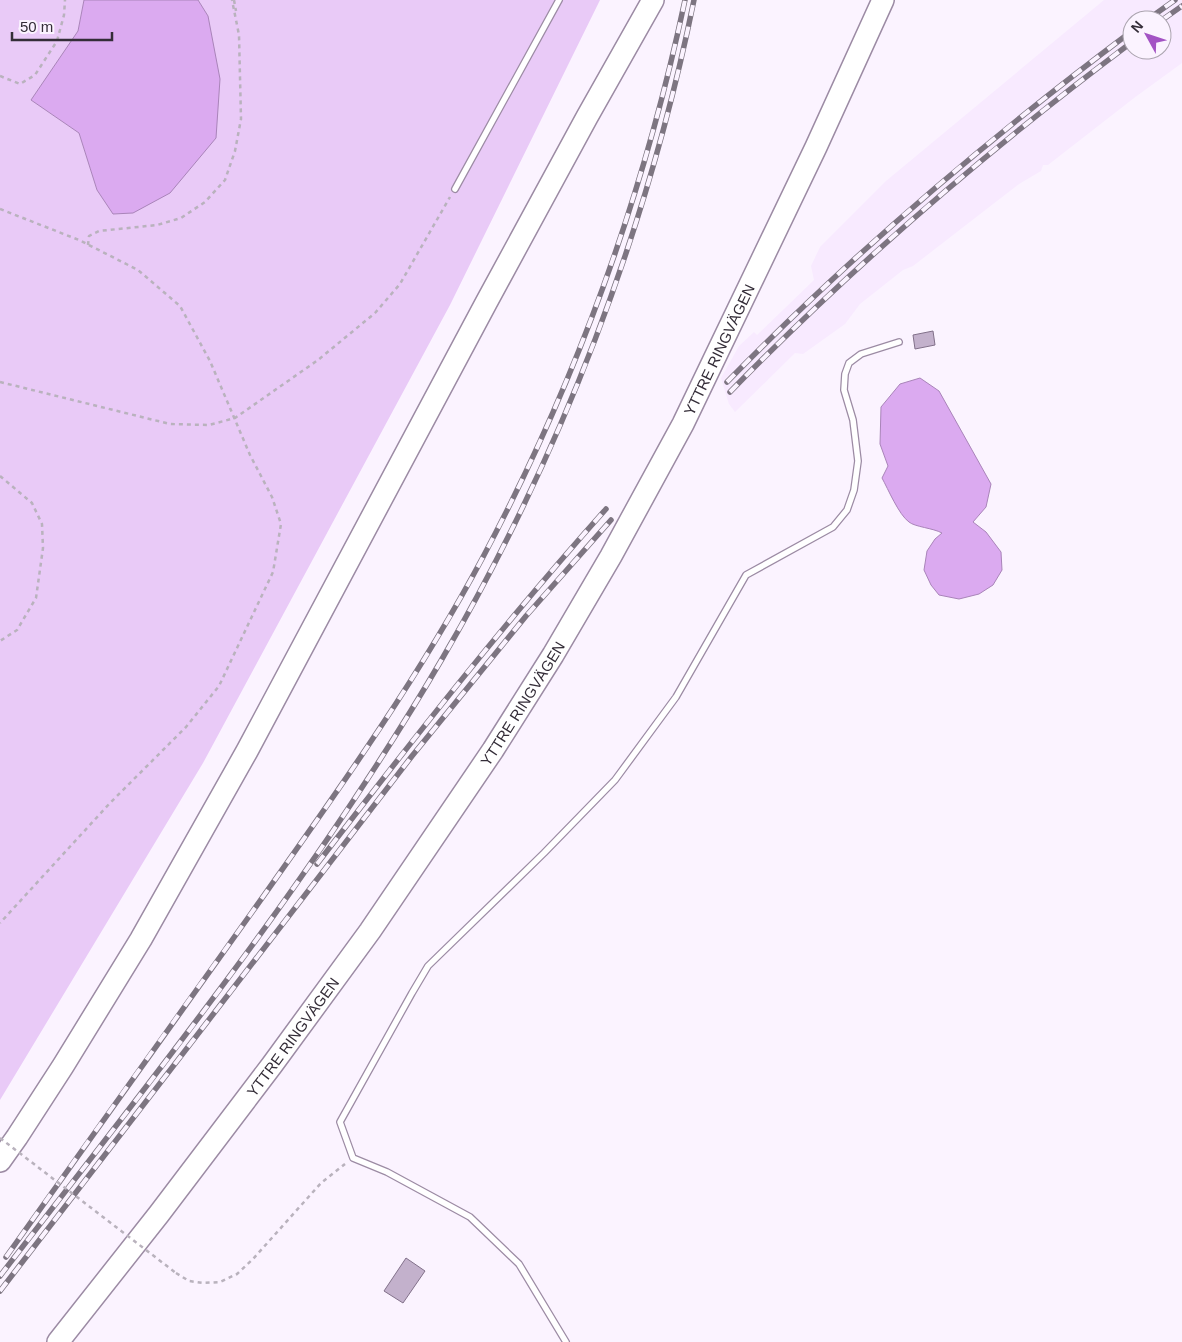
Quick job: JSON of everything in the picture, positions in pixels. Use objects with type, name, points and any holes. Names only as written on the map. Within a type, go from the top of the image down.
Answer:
[{"type":"highway","points":[[0,1161],[63,1066],[136,948],[248,752],[587,117],[653,0]]},
{"type":"highway","name":"YTTRE RINGVÄGEN","points":[[58,1342],[266,1072],[364,939],[488,758],[553,655],[611,556],[683,424],[808,165],[883,0]]},
{"type":"highway","points":[[64,1342],[96,1295]]},
{"type":"lane","points":[[455,189],[559,0]]},
{"type":"lane","points":[[566,1342],[520,1264],[470,1217],[387,1172],[353,1158],[340,1122],[428,966],[544,853],[615,780],[676,696],[746,575],[832,527],[847,510],[854,490],[858,461],[853,420],[844,390],[845,374],[849,364],[861,354],[898,342]]},
{"type":"path","points":[[0,76],[20,84],[35,75],[57,41],[64,16],[65,0]]},
{"type":"path","points":[[88,245],[89,236],[99,231],[157,225],[181,218],[205,202],[225,180],[235,151],[241,119],[238,30],[233,0]]},
{"type":"path","points":[[0,382],[170,424],[209,426],[235,418],[318,360],[375,313],[400,284],[455,189]]},
{"type":"path","points":[[0,209],[88,245],[138,270],[180,306],[210,361],[250,455],[272,497],[281,524],[273,572],[219,686],[180,733],[110,803],[0,923]]},
{"type":"path","points":[[0,476],[32,502],[42,524],[43,548],[36,598],[17,630],[0,641]]},
{"type":"path","points":[[0,1138],[176,1272],[189,1281],[203,1283],[220,1282],[237,1274],[253,1259],[321,1182],[353,1158]]},
{"type":"shaded area","points":[[0,0],[84,0],[78,31],[31,100],[79,133],[97,190],[113,214],[133,213],[208,16],[198,0],[600,0],[450,305],[203,763],[0,1100]]},
{"type":"shaded area","points":[[84,0],[198,0],[208,16],[220,79],[216,138],[170,193],[133,213],[113,214],[97,190],[79,133],[31,100],[78,31]]},
{"type":"shaded area","points":[[1104,0],[1182,0],[1182,63],[1048,165],[1043,165],[1041,171],[1019,184],[913,266],[903,270],[860,304],[845,324],[803,354],[795,353],[735,412],[729,404],[721,378],[739,346],[754,332],[757,335],[814,280],[811,266],[820,247],[886,181]]},
{"type":"shaded area","points":[[920,378],[939,391],[991,484],[986,507],[973,522],[986,532],[1001,552],[1002,570],[993,585],[979,594],[959,599],[939,595],[931,585],[924,570],[927,551],[935,539],[942,533],[912,524],[905,519],[882,478],[888,466],[880,444],[881,407],[900,384]]},
{"type":"building","points":[[933,331],[935,345],[915,349],[913,335]]},
{"type":"building","points":[[406,1258],[425,1271],[403,1303],[384,1291]]},
{"type":"railway","points":[[6,1257],[250,915],[372,740],[430,650],[483,557],[517,491],[548,423],[604,286],[649,144],[685,0]]},
{"type":"railway","points":[[0,1276],[174,1051],[287,898],[393,740],[442,659],[485,582],[562,422],[595,340],[652,172],[675,86],[694,0]]},
{"type":"railway","points":[[1161,10],[1175,0]]},
{"type":"railway","points":[[1172,13],[1182,6]]},
{"type":"railway","points":[[727,382],[872,243],[974,155],[1122,39]]},
{"type":"railway","points":[[730,392],[825,299],[924,210],[1026,124],[1122,50]]},
{"type":"railway","points":[[317,864],[458,684],[606,509]]},
{"type":"railway","points":[[0,1291],[412,756],[526,616],[611,520]]}]
